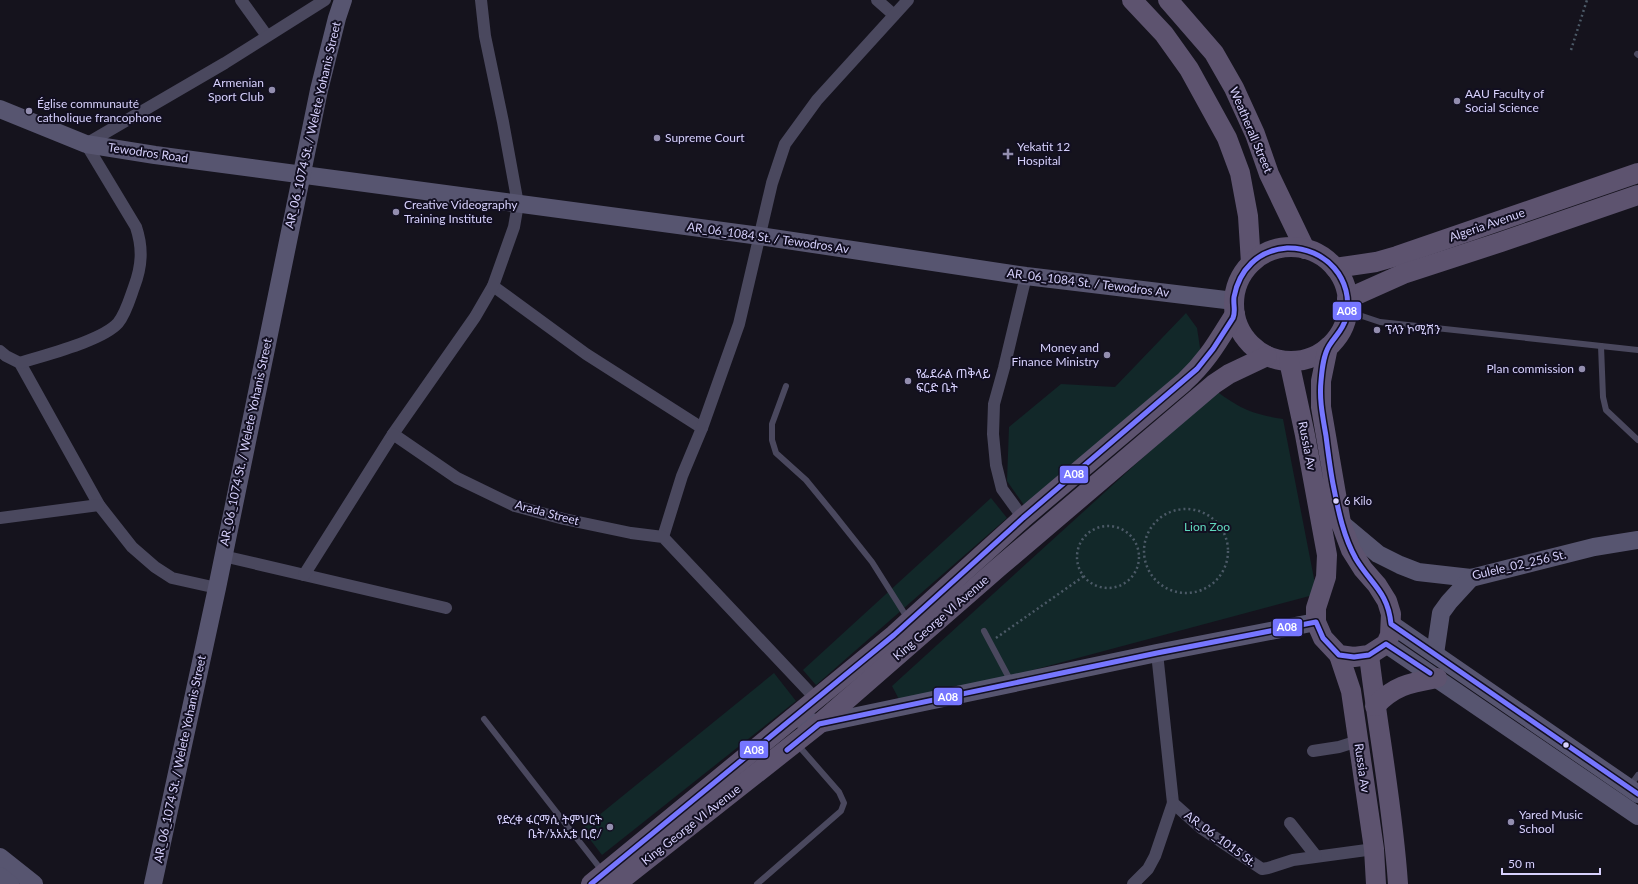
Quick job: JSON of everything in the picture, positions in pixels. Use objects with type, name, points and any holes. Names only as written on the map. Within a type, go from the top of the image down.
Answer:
[{"type":"main road","name":"AR_06_1074 St. / Welete Yohanis Street","points":[[153,884],[217,588],[319,90],[343,0]]},
{"type":"main road","points":[[1132,0],[1164,34],[1189,69],[1227,138],[1240,173],[1248,216],[1251,263]]},
{"type":"main road","name":"Weatherall Street","points":[[1168,0],[1214,53],[1234,88],[1255,134],[1269,174],[1305,249]]},
{"type":"main road","points":[[1189,69],[1214,53]]},
{"type":"main road","name":"Tewodros Road","points":[[0,109],[86,144],[155,155],[301,174]]},
{"type":"main road","name":"Algeria Avenue","points":[[1335,268],[1376,262],[1638,173]]},
{"type":"main road","name":"AR_06_1084 St. / Tewodros Av","points":[[301,174],[760,236],[1234,308]]},
{"type":"main road","name":"Algeria Avenue","points":[[1347,305],[1360,292],[1403,274],[1638,195]]},
{"type":"main road","points":[[1493,223],[1501,242]]},
{"type":"main road","points":[[1286,247],[1305,249],[1322,256],[1335,268],[1343,283],[1347,305],[1344,325],[1337,337],[1328,347],[1310,358],[1288,361],[1267,356],[1252,346],[1241,331],[1234,308],[1239,280],[1251,263],[1267,252],[1286,247]]},
{"type":"main road","name":"King George VI Avenue","points":[[606,881],[819,724],[915,628],[983,554],[1023,518],[1197,370],[1211,354],[1234,308]]},
{"type":"main road","name":"Russia Av","points":[[1328,347],[1321,381],[1322,407],[1341,523],[1351,550],[1387,601],[1392,624]]},
{"type":"main road","name":"King George VI Avenue","points":[[606,881],[815,698],[999,567],[1214,384],[1229,374],[1267,356]]},
{"type":"main road","name":"Russia Av","points":[[1288,361],[1305,435],[1327,555],[1326,577],[1316,608],[1316,622]]},
{"type":"main road","name":"Gulele_02_256 St.","points":[[1341,523],[1378,554],[1400,565],[1418,572],[1471,578],[1594,547],[1638,540]]},
{"type":"main road","points":[[983,554],[999,567]]},
{"type":"main road","points":[[1435,654],[1441,613],[1471,578]]},
{"type":"main road","points":[[793,716],[819,724],[1157,653],[1316,622],[1323,638],[1339,655],[1354,657],[1370,655],[1386,644],[1392,624],[1435,654],[1635,785]]},
{"type":"main road","points":[[1386,644],[1438,678],[1638,816]]},
{"type":"main road","name":"Russia Av","points":[[1339,655],[1351,691],[1374,849],[1376,884]]},
{"type":"main road","name":"Russia Av","points":[[1370,655],[1375,706],[1386,774],[1396,852],[1398,884]]},
{"type":"main road","points":[[1375,706],[1393,690],[1410,683],[1438,678]]},
{"type":"main road","points":[[0,857],[34,884]]},
{"type":"main road","points":[[0,876],[10,884]]},
{"type":"street","points":[[241,0],[267,36]]},
{"type":"street","points":[[20,363],[95,338],[109,330],[119,322],[137,279],[142,259],[140,240],[136,227],[86,144],[187,86],[325,0]]},
{"type":"street","points":[[304,575],[393,434],[475,317],[493,286],[514,227],[518,204],[503,122],[484,36],[481,0]]},
{"type":"street","points":[[877,0],[894,15]]},
{"type":"street","points":[[815,698],[663,537],[682,476],[702,428],[739,324],[772,183],[785,144],[817,100],[908,0]]},
{"type":"street","points":[[1023,518],[1002,489],[996,465],[993,434],[994,404],[1026,276]]},
{"type":"street","points":[[493,286],[586,354],[702,428]]},
{"type":"street","points":[[0,351],[20,363],[99,506],[132,547],[155,567],[172,578],[217,588]]},
{"type":"street","name":"Arada Street","points":[[393,434],[457,478],[515,506],[564,519],[631,533],[663,537]]},
{"type":"street","points":[[0,518],[99,506]]},
{"type":"street","points":[[223,556],[446,608]]},
{"type":"street","name":"AR_06_1015 St.","points":[[1134,884],[1148,869],[1155,856],[1173,803],[1157,653]]},
{"type":"street","points":[[1313,751],[1329,749],[1358,741]]},
{"type":"street","name":"AR_06_1015 St.","points":[[1173,803],[1201,828],[1262,869],[1293,860],[1374,849]]},
{"type":"street","points":[[1290,823],[1316,856]]},
{"type":"lane","points":[[1347,305],[1380,322],[1638,350]]},
{"type":"lane","points":[[1601,346],[1606,410],[1638,440]]},
{"type":"lane","points":[[786,386],[772,424],[772,440],[776,453],[806,480],[872,562],[915,628]]},
{"type":"lane","points":[[984,631],[1008,676]]},
{"type":"lane","points":[[484,719],[606,881]]},
{"type":"lane","points":[[757,884],[841,811],[844,803],[839,792],[796,742]]},
{"type":"path","points":[[1571,50],[1587,0]]},
{"type":"path","points":[[1186,508],[1200,510],[1212,517],[1222,528],[1227,541],[1228,555],[1225,568],[1217,580],[1206,588],[1192,593],[1178,592],[1165,588],[1155,579],[1147,567],[1144,554],[1145,540],[1151,527],[1160,517],[1172,510],[1186,508]]},
{"type":"path","points":[[1103,526],[1124,530],[1132,536],[1138,552],[1138,566],[1134,574],[1119,586],[1110,588],[1092,583],[1084,576],[1079,567],[1077,556],[1079,546],[1085,537],[1093,530],[1103,526]]},
{"type":"path","points":[[1138,552],[1144,554]]},
{"type":"path","points":[[990,642],[1084,576]]},
{"type":"green space","points":[[1186,313],[1197,328],[1201,354],[1026,508],[1007,481],[1009,427],[1061,384],[1115,387]]},
{"type":"green space","name":"Lion Zoo","points":[[1216,391],[1247,410],[1283,419],[1317,594],[902,705],[892,686]]},
{"type":"green space","points":[[991,498],[1007,518],[816,685],[803,670]]},
{"type":"green space","points":[[774,673],[796,701],[602,855],[582,829]]},
{"type":"transit line","name":"A08","points":[[591,884],[894,635],[1023,518],[1197,369],[1213,349],[1233,318],[1234,297],[1240,278],[1245,270],[1259,257],[1267,253],[1287,248],[1301,249],[1314,253],[1325,259],[1341,278],[1346,290],[1348,304],[1345,322],[1331,342],[1325,354],[1323,363],[1321,388],[1322,409],[1333,484],[1344,532],[1356,559],[1383,596],[1391,624],[1638,794]]},
{"type":"transit line","name":"A08","points":[[787,750],[819,724],[1157,653],[1316,622],[1323,638],[1339,655],[1354,657],[1369,655],[1386,644],[1430,673]]},
{"type":"place","name":"Armenian Sport Club","points":[[272,90]]},
{"type":"place","name":"AAU Faculty of Social Science","points":[[1457,101]]},
{"type":"place","name":"Église communauté catholique francophone","points":[[29,111]]},
{"type":"place","name":"Supreme Court","points":[[657,138]]},
{"type":"place","name":"Yekatit 12 Hospital","points":[[1008,154]]},
{"type":"place","name":"Creative Videography Training Institute","points":[[396,212]]},
{"type":"place","name":"ፕላን ኮሚሽን","points":[[1377,330]]},
{"type":"place","name":"Money and Finance Ministry","points":[[1107,355]]},
{"type":"place","name":"Plan commission","points":[[1582,369]]},
{"type":"place","name":"የፌደራል ጠቅላይ ፍርድ ቤት","points":[[908,381]]},
{"type":"place","name":"6 Kilo","points":[[1336,501]]},
{"type":"place","name":"Yared Music School","points":[[1511,822]]},
{"type":"place","name":"የድረቀ ፋርማሲ ትምህርት ቤት/አአኢቴ ቢሮ/","points":[[610,827]]}]
